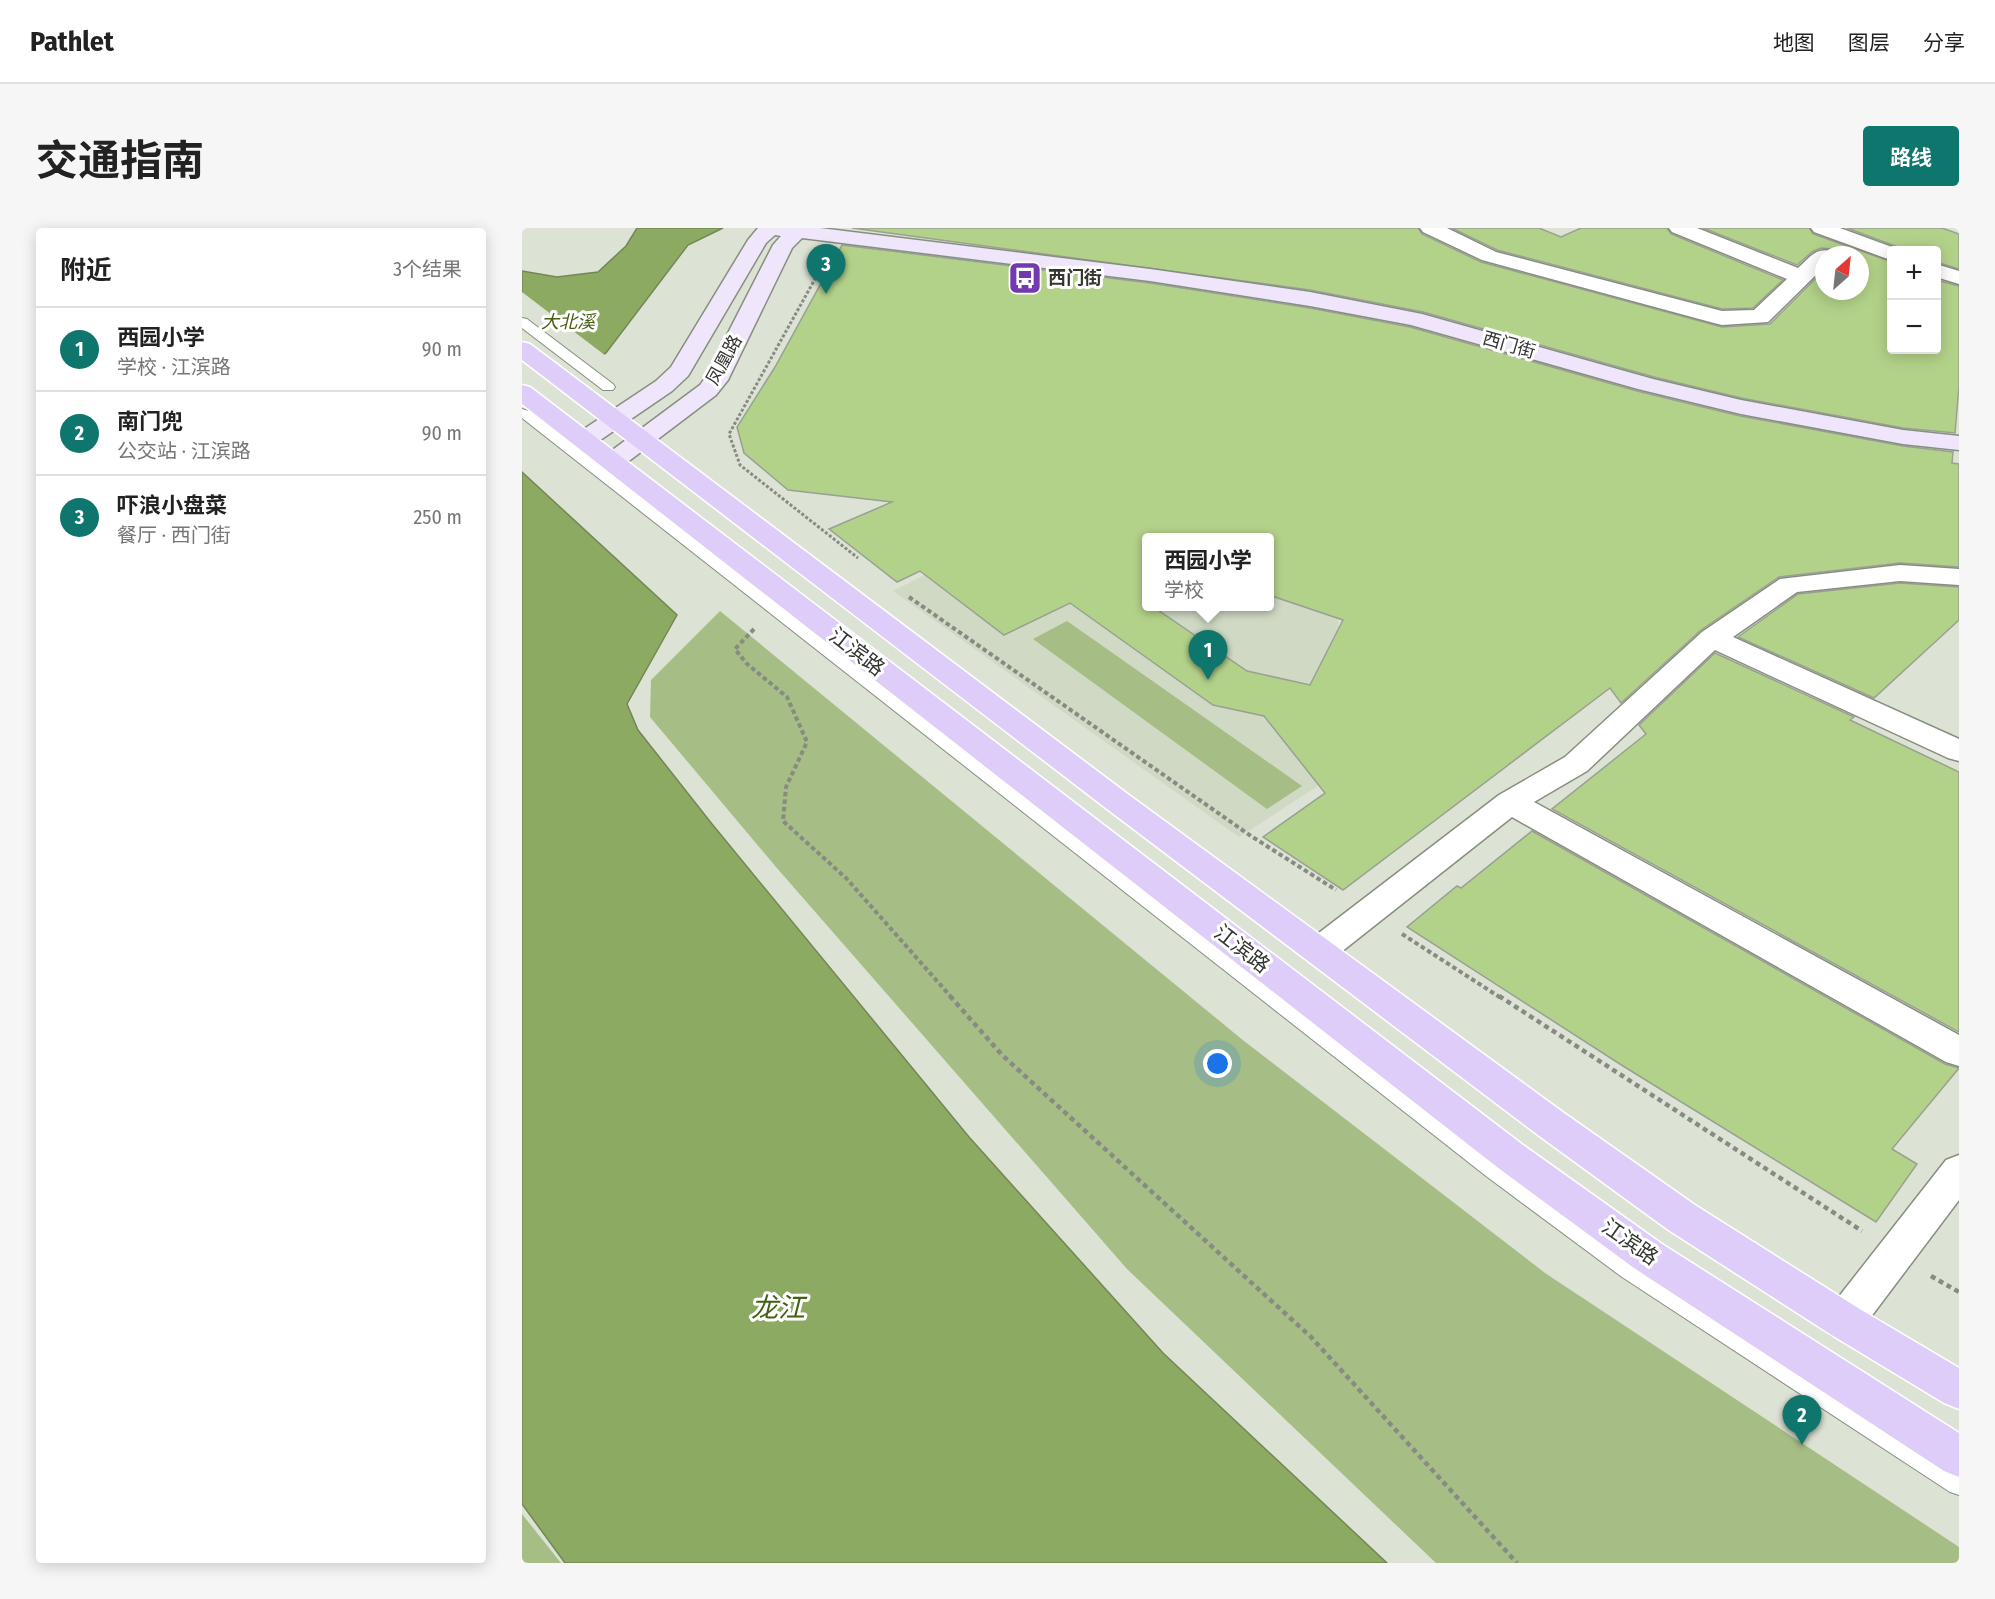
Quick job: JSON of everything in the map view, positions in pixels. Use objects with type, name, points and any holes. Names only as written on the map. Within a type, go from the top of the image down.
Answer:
[{"type":"main road","name":"江滨路","points":[[522,349],[596,391],[614,419],[1099,788],[1681,1217],[1844,1321],[1959,1390]]},
{"type":"main road","name":"江滨路","points":[[522,392],[533,413],[584,441],[612,462],[1510,1156],[1648,1256],[1959,1457]]},
{"type":"street","name":"西门街","points":[[770,228],[1150,274],[1310,299],[1425,322],[1646,384],[1741,407],[1849,428],[1959,443]]},
{"type":"street","name":"凤凰路","points":[[584,441],[664,386],[680,371],[758,240],[770,228]]},
{"type":"street","points":[[1430,228],[1489,256],[1722,318],[1760,317],[1815,264]]},
{"type":"street","points":[[1679,228],[1802,277]]},
{"type":"street","points":[[1821,228],[1887,252]]},
{"type":"street","name":"凤凰路","points":[[612,462],[701,398],[716,380],[783,245],[798,230]]},
{"type":"street","points":[[1834,246],[1843,237]]},
{"type":"street","points":[[1941,272],[1959,278]]},
{"type":"street","points":[[1318,951],[1510,802],[1576,764],[1712,638],[1790,585],[1900,573],[1959,577]]},
{"type":"street","points":[[1712,638],[1959,752]]},
{"type":"street","points":[[1510,802],[1959,1052]]},
{"type":"street","points":[[1844,1321],[1959,1171]]},
{"type":"lane","points":[[522,322],[596,391]]},
{"type":"lane","points":[[533,413],[775,606],[1494,1170],[1630,1269],[1800,1382],[1959,1483]]},
{"type":"path","points":[[835,263],[820,270],[729,434],[740,465],[859,559]]},
{"type":"path","points":[[906,595],[1251,836],[1959,1292]]},
{"type":"path","points":[[775,606],[735,649],[746,663],[788,698],[807,742],[786,787],[783,821],[847,879],[1002,1055],[1311,1337],[1517,1563]]},
{"type":"shaded area","points":[[1210,504],[1333,555],[1339,631],[1409,727],[1239,837],[893,591],[1058,508],[1139,543],[1142,541],[1142,611],[1274,611],[1274,533],[1156,533]]},
{"type":"shaded area","points":[[720,611],[1244,1041],[1545,1273],[1959,1547],[1959,1563],[1436,1563],[1127,1269],[776,867],[650,717],[651,680]]},
{"type":"shaded area","points":[[1067,621],[1302,786],[1267,809],[1033,639]]},
{"type":"shaded area","points":[[522,1514],[561,1563],[522,1563]]},
{"type":"water","name":"大北溪","points":[[637,228],[723,228],[688,245],[606,353],[522,402],[522,271],[557,277],[598,272],[626,246]]},
{"type":"water","name":"龙江","points":[[522,472],[677,615],[627,704],[638,730],[712,824],[969,1137],[1163,1353],[1387,1563],[565,1563],[522,1504]]},
{"type":"pier","points":[[522,292],[606,356],[522,405]]},
{"type":"building","points":[[852,228],[1418,228],[1422,234],[1481,262],[1722,327],[1770,324],[1815,279],[1815,300],[1869,300],[1869,254],[1887,260],[1887,354],[1941,354],[1941,281],[1959,286],[1959,386],[1955,433],[1903,428],[1741,398],[1654,377],[1423,312],[1310,290]]},
{"type":"building","points":[[1452,228],[1539,228],[1561,237],[1581,228],[1667,228],[1671,234],[1783,280],[1753,308],[1722,309],[1497,250]]},
{"type":"building","points":[[1703,228],[1809,228],[1813,234],[1847,246],[1815,246],[1815,251],[1797,265]]},
{"type":"building","points":[[1847,228],[1942,228],[1959,234],[1959,269],[1941,264],[1941,246],[1896,246]]},
{"type":"building","points":[[842,245],[1150,283],[1310,308],[1410,327],[1637,391],[1740,416],[1903,446],[1953,452],[1952,463],[1959,464],[1959,567],[1900,563],[1779,577],[1701,630],[1621,703],[1610,688],[1343,890],[1263,837],[1325,793],[1264,716],[1213,705],[1070,603],[1004,635],[920,571],[897,582],[829,529],[892,502],[788,490],[744,453],[737,427],[775,367]]},
{"type":"building","points":[[1900,583],[1959,587],[1959,620],[1874,698],[1738,637],[1798,594]]},
{"type":"building","points":[[1715,653],[1854,717],[1850,720],[1959,772],[1959,1032],[1552,809],[1646,734],[1639,725]]},
{"type":"building","points":[[1532,831],[1945,1064],[1959,1068],[1892,1149],[1917,1164],[1876,1222],[1623,1066],[1407,927],[1457,886],[1461,888]]},
{"type":"place","name":"西门街","points":[[1025,278]]},
{"type":"place","name":"吓浪小盘菜","points":[[826,294]]},
{"type":"place","name":"西园小学","points":[[1208,680]]},
{"type":"place","name":"南门兜","points":[[1802,1445]]}]
